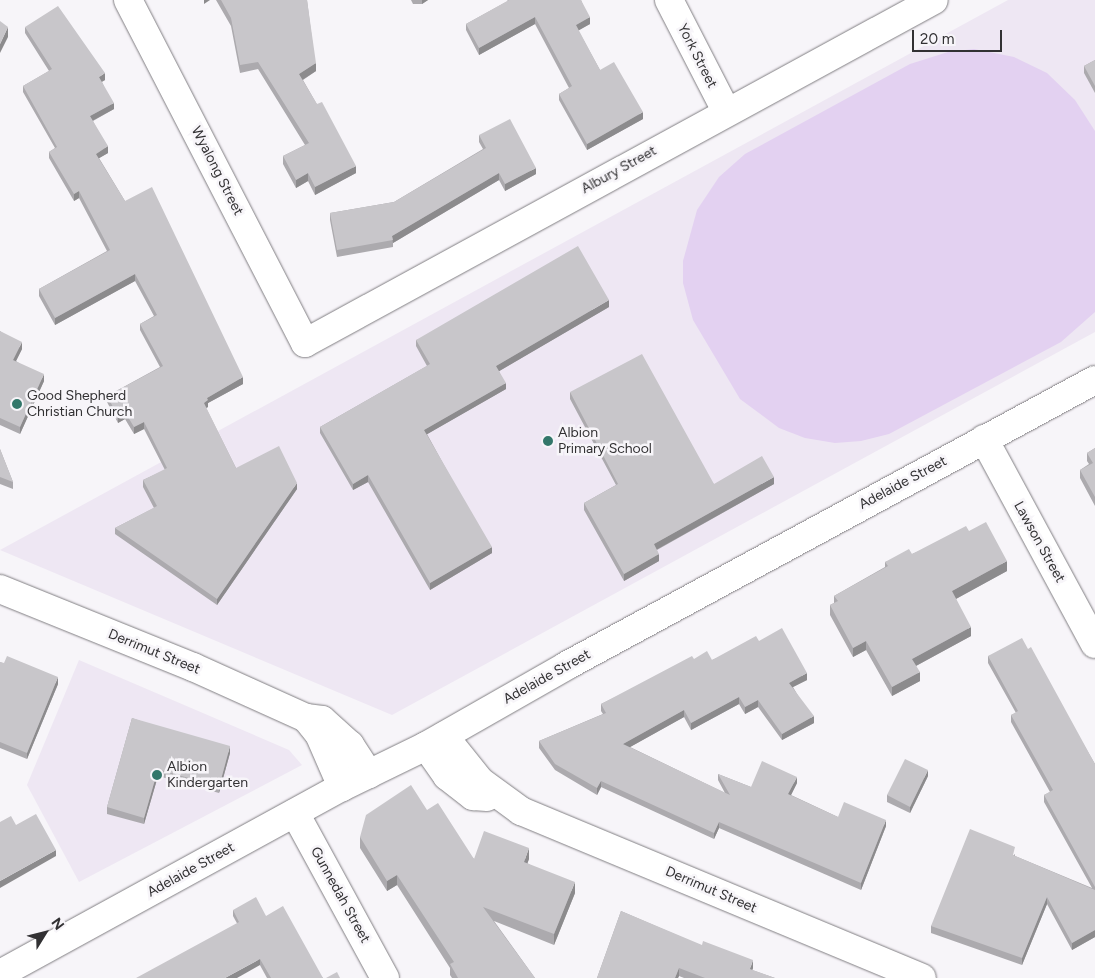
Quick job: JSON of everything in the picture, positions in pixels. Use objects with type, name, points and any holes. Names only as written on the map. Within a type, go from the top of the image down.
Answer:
[{"type":"street","name":"Wyalong Street","points":[[128,0],[305,343]]},
{"type":"street","name":"York Street","points":[[669,0],[726,111]]},
{"type":"street","name":"Albury Street","points":[[305,343],[726,111],[934,0]]},
{"type":"street","name":"Adelaide Street","points":[[0,974],[295,813],[435,741],[566,666],[1095,380]]},
{"type":"street","name":"Lawson Street","points":[[984,439],[1095,644]]},
{"type":"street","name":"Derrimut Street","points":[[0,589],[193,667],[306,718],[322,720],[337,730],[369,774]]},
{"type":"street","name":"Derrimut Street","points":[[306,718],[319,734],[342,788]]},
{"type":"street","name":"Derrimut Street","points":[[435,741],[500,799],[530,815],[922,978]]},
{"type":"street","name":"Gunnedah Street","points":[[295,813],[385,978]]},
{"type":"shaded area","name":"Albion Primary School","points":[[1008,0],[1095,0],[1095,332],[392,715],[0,550]]},
{"type":"shaded area","points":[[974,49],[1014,57],[1047,73],[1075,100],[1095,131],[1095,312],[1061,342],[889,434],[861,441],[835,443],[805,438],[779,428],[740,399],[693,320],[683,283],[683,261],[697,210],[719,177],[745,154],[910,64],[948,52]]},
{"type":"shaded area","name":"Albion Kindergarten","points":[[79,660],[289,750],[302,765],[79,882],[27,785]]},
{"type":"building","points":[[221,0],[307,0],[316,63],[299,74],[317,104],[322,102],[356,166],[315,187],[308,173],[296,180],[283,156],[309,143],[258,62],[240,65],[231,18]]},
{"type":"building","points":[[509,0],[581,0],[590,17],[576,25],[600,70],[614,62],[643,112],[587,144],[559,94],[572,86],[535,17],[479,48],[466,24]]},
{"type":"building","points":[[58,6],[105,73],[99,77],[114,103],[90,116],[108,146],[96,154],[125,201],[152,187],[243,377],[207,398],[208,400],[204,403],[236,468],[279,446],[297,483],[217,599],[115,528],[157,506],[143,480],[167,468],[144,422],[134,427],[125,412],[118,416],[107,396],[163,366],[140,324],[157,315],[135,274],[55,318],[39,289],[110,250],[79,191],[74,194],[49,152],[57,147],[23,86],[52,69],[25,27]]},
{"type":"building","points":[[0,21],[8,27],[0,44]]},
{"type":"building","points":[[1095,60],[1095,86],[1084,66]]},
{"type":"building","points":[[510,119],[536,168],[505,184],[499,173],[392,236],[393,240],[337,250],[330,213],[394,202],[486,148],[479,135]]},
{"type":"building","points":[[578,246],[609,300],[496,366],[506,383],[424,430],[492,547],[430,583],[368,475],[353,484],[320,427],[430,364],[416,340]]},
{"type":"building","name":"Good Shepherd Christian Church","points":[[0,331],[22,342],[13,360],[44,374],[20,427],[0,418]]},
{"type":"building","points":[[642,354],[714,484],[762,456],[774,477],[654,544],[659,554],[624,574],[584,503],[618,484],[570,392]]},
{"type":"building","points":[[1095,448],[1095,497],[1080,470],[1093,463],[1087,453]]},
{"type":"building","points":[[0,449],[13,482],[0,477]]},
{"type":"building","points":[[986,522],[1007,561],[952,591],[971,627],[912,659],[920,672],[892,687],[866,641],[853,648],[830,605],[838,601],[834,596],[888,566],[885,562],[909,549],[912,554],[966,526],[969,531]]},
{"type":"building","points":[[782,628],[807,673],[789,683],[814,716],[782,734],[758,700],[745,707],[739,697],[691,723],[684,710],[623,744],[730,795],[718,774],[751,787],[762,761],[797,777],[788,794],[838,817],[844,802],[886,820],[861,883],[719,822],[714,833],[601,781],[597,788],[555,764],[539,741],[606,713],[601,704],[692,656],[694,659],[707,651],[712,660],[756,636],[759,641]]},
{"type":"building","points":[[1022,638],[1028,649],[1031,647],[1095,764],[1095,887],[1044,795],[1053,790],[1011,715],[1018,711],[988,656]]},
{"type":"building","points":[[7,656],[58,677],[27,753],[0,742],[0,662],[4,663]]},
{"type":"building","points":[[132,718],[230,746],[219,787],[158,769],[144,818],[107,807]]},
{"type":"building","points":[[905,759],[928,770],[910,807],[887,795]]},
{"type":"building","points":[[411,785],[427,810],[438,803],[474,859],[484,831],[529,848],[524,862],[575,882],[554,934],[483,907],[535,978],[458,978],[450,964],[454,962],[397,875],[387,881],[360,837],[366,815]]},
{"type":"building","points":[[36,814],[56,850],[0,881],[0,822],[11,816],[16,825]]},
{"type":"building","points":[[970,829],[1015,847],[1013,855],[1095,890],[1095,930],[1072,943],[1047,897],[1022,958],[931,926]]},
{"type":"building","points":[[256,897],[266,916],[283,906],[323,978],[271,978],[260,959],[225,978],[136,978],[239,922],[233,910]]},
{"type":"building","points":[[621,911],[702,945],[703,941],[753,960],[750,969],[775,978],[705,978],[679,968],[675,978],[597,978]]},
{"type":"building","points":[[337,972],[340,978],[326,978]]},
{"type":"place","name":"Good Shepherd Christian Church","points":[[17,404]]},
{"type":"place","name":"Albion Primary School","points":[[548,441]]},
{"type":"place","name":"Albion Kindergarten","points":[[157,775]]}]
